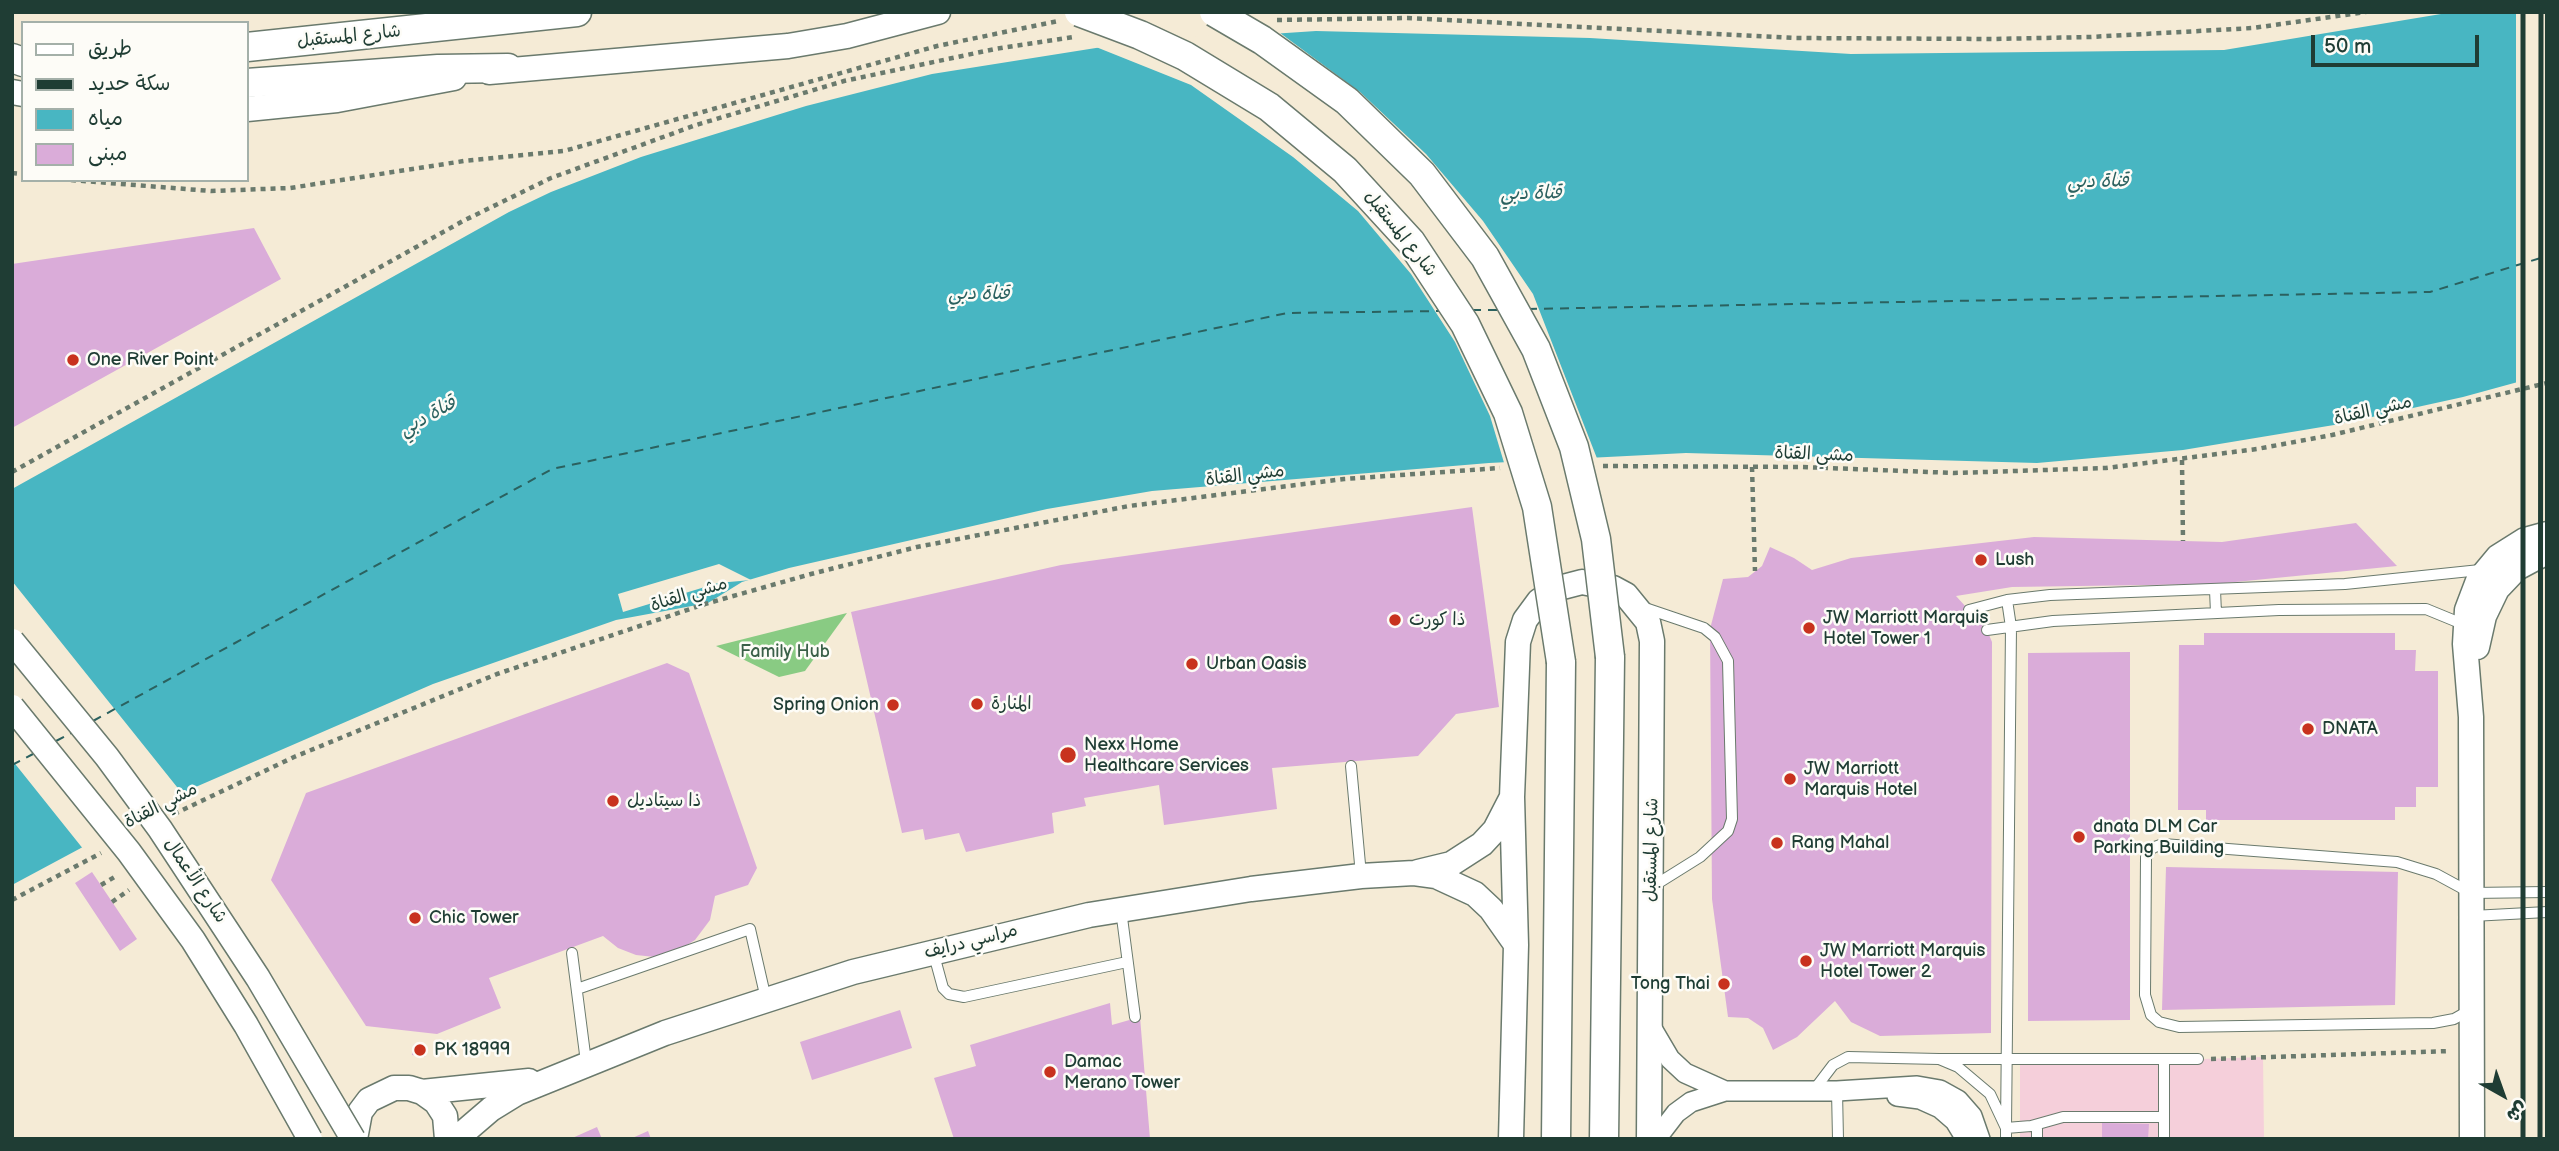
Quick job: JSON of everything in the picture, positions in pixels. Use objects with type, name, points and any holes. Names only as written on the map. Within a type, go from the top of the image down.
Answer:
[{"type":"main road","name":"شارع المستقبل","points":[[248,47],[577,12]]},
{"type":"main road","points":[[1214,12],[1273,47],[1347,101],[1422,174],[1485,257],[1536,349],[1574,447],[1596,539],[1610,657],[1604,1139]]},
{"type":"main road","name":"شارع المستقبل","points":[[1075,23],[1140,35],[1185,56],[1269,107],[1345,170],[1410,242],[1465,324],[1508,413],[1537,506],[1561,662],[1556,1139]]},
{"type":"main road","points":[[248,83],[450,68],[508,68]]},
{"type":"street","points":[[248,109],[337,100],[508,68],[788,46],[847,36],[909,16],[938,12]]},
{"type":"street","points":[[2471,717],[2466,680],[2465,625],[2472,595],[2487,568],[2511,548],[2547,534]]},
{"type":"street","points":[[2472,1139],[2471,717],[2477,645],[2490,602],[2517,568],[2547,552]]},
{"type":"street","points":[[1511,1139],[1516,944],[1512,797],[1518,642],[1525,620],[1539,601],[1559,588],[1582,582],[1613,588],[1637,606]]},
{"type":"street","name":"شارع المستقبل","points":[[1637,606],[1648,622],[1653,641],[1649,1139]]},
{"type":"street","name":"شارع الأعمال","points":[[12,641],[107,757],[160,829],[258,978],[353,1135]]},
{"type":"street","name":"شارع الأعمال","points":[[12,707],[129,852],[193,940],[246,1025],[310,1139]]},
{"type":"street","name":"مراسي درايف","points":[[456,1139],[491,1109],[544,1079],[766,999],[933,951],[1121,909],[1361,876],[1414,873],[1451,864],[1475,849],[1495,830],[1512,797]]},
{"type":"street","name":"مراسي درايف","points":[[1414,873],[1436,876],[1475,894],[1505,926],[1516,944]]},
{"type":"street","points":[[1649,1021],[1657,1041],[1677,1066],[1704,1084],[1724,1091]]},
{"type":"street","name":"مراسي درايف","points":[[353,1135],[360,1112],[381,1092],[401,1088],[422,1092],[544,1079]]},
{"type":"street","points":[[1657,1139],[1676,1113],[1691,1102],[1724,1091],[1837,1091],[1917,1086],[1940,1090],[1966,1107],[1977,1125],[1980,1139]]},
{"type":"street","points":[[1858,1090],[1931,1103],[1948,1113],[1966,1139]]},
{"type":"street","points":[[422,1092],[436,1102],[445,1116],[447,1139]]},
{"type":"lane","points":[[1969,610],[2007,600],[2088,593],[2381,582],[2487,568]]},
{"type":"lane","points":[[2215,590],[2216,613]]},
{"type":"lane","points":[[2006,1133],[2011,626],[2007,600]]},
{"type":"lane","points":[[1637,606],[1704,628],[1715,637],[1728,660],[1732,819],[1728,831],[1700,857],[1651,888]]},
{"type":"lane","points":[[1987,630],[2053,621],[2216,613],[2426,609],[2447,615],[2465,625]]},
{"type":"lane","points":[[1351,766],[1361,876]]},
{"type":"lane","points":[[2472,1009],[2454,1019],[2434,1023],[2179,1027],[2158,1022],[2151,1015],[2145,995],[2145,862],[2148,852],[2163,844],[2397,862],[2437,874],[2471,905],[2547,912]]},
{"type":"lane","points":[[2471,905],[2547,892]]},
{"type":"lane","points":[[1121,909],[1135,1017]]},
{"type":"lane","points":[[577,989],[750,929],[766,999]]},
{"type":"lane","points":[[933,951],[943,988],[956,997],[1127,962]]},
{"type":"lane","points":[[572,953],[586,1063]]},
{"type":"lane","points":[[1813,1091],[1833,1065],[1849,1057],[2198,1059]]},
{"type":"lane","points":[[1938,1059],[1976,1078],[1990,1094],[2006,1133]]},
{"type":"lane","points":[[2164,1059],[2164,1139]]},
{"type":"lane","points":[[1837,1091],[1838,1139]]},
{"type":"lane","points":[[2006,1133],[2063,1117],[2164,1117]]},
{"type":"lane","points":[[2037,1125],[2037,1139]]},
{"type":"path","points":[[1269,20],[1407,18],[1796,38],[1992,39],[2090,37],[2253,28],[2366,12]]},
{"type":"path","points":[[96,182],[211,191],[290,188],[464,161],[564,151],[937,46],[1075,23]]},
{"type":"path","points":[[12,472],[463,221],[551,178],[696,125],[832,85],[957,56],[1075,23]]},
{"type":"path","name":"مشي القناة","points":[[1601,466],[1752,467],[1941,473],[2030,472],[2182,460],[2332,435],[2547,383]]},
{"type":"path","points":[[2182,460],[2183,541]]},
{"type":"path","points":[[1752,467],[1755,571]]},
{"type":"path","name":"مشي القناة","points":[[171,816],[294,757],[497,674],[666,616],[811,574],[917,547],[1129,506],[1343,479],[1505,468]]},
{"type":"path","name":"مشي القناة","points":[[12,900],[112,847]]},
{"type":"path","points":[[101,885],[119,874]]},
{"type":"path","points":[[112,902],[130,890]]},
{"type":"path","points":[[2198,1059],[2472,1051]]},
{"type":"shaded area","points":[[2263,1057],[2264,1139],[2020,1139],[2020,1065]]},
{"type":"green space","name":"Family Hub","points":[[847,613],[805,671],[779,677],[716,646]]},
{"type":"water","name":"قناة دبي","points":[[2453,12],[2547,12],[2547,374],[2463,397],[2340,424],[2183,450],[2037,463],[1686,453],[1489,463],[1152,491],[1047,509],[789,568],[742,582],[708,603],[616,620],[433,684],[191,789],[12,885],[12,489],[509,212],[551,192],[641,157],[806,106],[932,74],[1121,44],[1316,31],[1590,38],[1851,54],[2224,50]]},
{"type":"pier","points":[[2516,12],[2547,12],[2547,378],[2516,386]]},
{"type":"pier","points":[[1276,30],[1360,92],[1426,154],[1483,221],[1533,294],[1598,461],[1505,466],[1490,416],[1455,342],[1411,274],[1358,211],[1293,157],[1191,85],[1091,45]]},
{"type":"pier","points":[[719,564],[751,580],[718,583],[623,612],[618,594]]},
{"type":"pier","points":[[12,581],[185,797],[84,850],[12,760]]},
{"type":"building","name":"One River Point","points":[[254,228],[281,279],[12,428],[12,264]]},
{"type":"building","points":[[1472,507],[1499,707],[1456,714],[1418,756],[1272,768],[1277,809],[1164,825],[1159,785],[1084,798],[1086,806],[1052,813],[1054,833],[966,852],[959,833],[925,840],[923,829],[902,833],[851,612],[1061,565]]},
{"type":"building","points":[[2356,523],[2397,566],[2215,584],[2012,587],[1956,596],[1987,630],[1992,642],[1991,1033],[1880,1036],[1851,1022],[1835,1001],[1797,1037],[1773,1050],[1763,1028],[1748,1018],[1728,1017],[1712,899],[1710,629],[1723,579],[1748,577],[1762,566],[1770,547],[1812,570],[1851,558],[2034,537],[2222,542]]},
{"type":"building","name":"DNATA","points":[[2204,633],[2395,633],[2395,650],[2416,650],[2415,671],[2438,671],[2438,787],[2416,787],[2416,807],[2395,807],[2395,820],[2206,820],[2206,810],[2178,810],[2179,645],[2204,645]]},
{"type":"building","name":"dnata DLM Car Parking Building","points":[[2130,652],[2130,1020],[2028,1021],[2028,653]]},
{"type":"building","points":[[667,663],[689,673],[757,868],[748,885],[715,896],[710,920],[695,940],[674,953],[655,957],[636,955],[618,948],[603,936],[489,978],[501,1008],[437,1034],[366,1026],[271,880],[306,793]]},
{"type":"building","points":[[2166,867],[2398,872],[2395,1005],[2162,1010]]},
{"type":"building","points":[[92,872],[137,939],[120,951],[75,883]]},
{"type":"building","name":"Damac Merano Tower","points":[[1110,1003],[1112,1025],[1140,1017],[1150,1139],[954,1139],[934,1078],[976,1066],[970,1045]]},
{"type":"building","points":[[900,1010],[912,1048],[812,1080],[800,1042]]},
{"type":"building","name":"PK 18999","points":[[414,1044],[427,1046],[425,1057],[412,1055]]},
{"type":"building","points":[[2102,1123],[2149,1124],[2148,1139],[2102,1139]]},
{"type":"building","points":[[597,1127],[602,1139],[570,1139]]},
{"type":"building","points":[[648,1131],[651,1139],[630,1139]]},
{"type":"ferry route","points":[[1528,309],[2430,292],[2547,256]]},
{"type":"ferry route","points":[[1472,310],[1498,310]]},
{"type":"ferry route","points":[[93,721],[552,469],[1287,313],[1442,311]]},
{"type":"ferry route","points":[[56,741],[73,732]]},
{"type":"ferry route","points":[[12,765],[33,754]]},
{"type":"railway","points":[[2523,12],[2523,1139]]},
{"type":"railway","points":[[2540,1139],[2541,12]]},
{"type":"place","name":"One River Point","points":[[73,360]]},
{"type":"place","name":"Lush","points":[[1981,560]]},
{"type":"place","name":"ذا كورت","points":[[1395,620]]},
{"type":"place","name":"JW Marriott Marquis Hotel Tower 1","points":[[1809,628]]},
{"type":"place","name":"Urban Oasis","points":[[1192,664]]},
{"type":"place","name":"المنارة","points":[[977,704]]},
{"type":"place","name":"Spring Onion","points":[[893,705]]},
{"type":"place","name":"DNATA","points":[[2308,729]]},
{"type":"place","name":"Nexx Home Healthcare Services","points":[[1068,755]]},
{"type":"place","name":"JW Marriott Marquis Hotel","points":[[1790,779]]},
{"type":"place","name":"ذا سيتاديل","points":[[613,801]]},
{"type":"place","name":"dnata DLM Car Parking Building","points":[[2079,837]]},
{"type":"place","name":"Rang Mahal","points":[[1777,843]]},
{"type":"place","name":"Chic Tower","points":[[415,918]]},
{"type":"place","name":"JW Marriott Marquis Hotel Tower 2","points":[[1806,961]]},
{"type":"place","name":"Tong Thai","points":[[1724,984]]},
{"type":"place","name":"PK 18999","points":[[420,1050]]},
{"type":"place","name":"Damac Merano Tower","points":[[1050,1072]]}]
